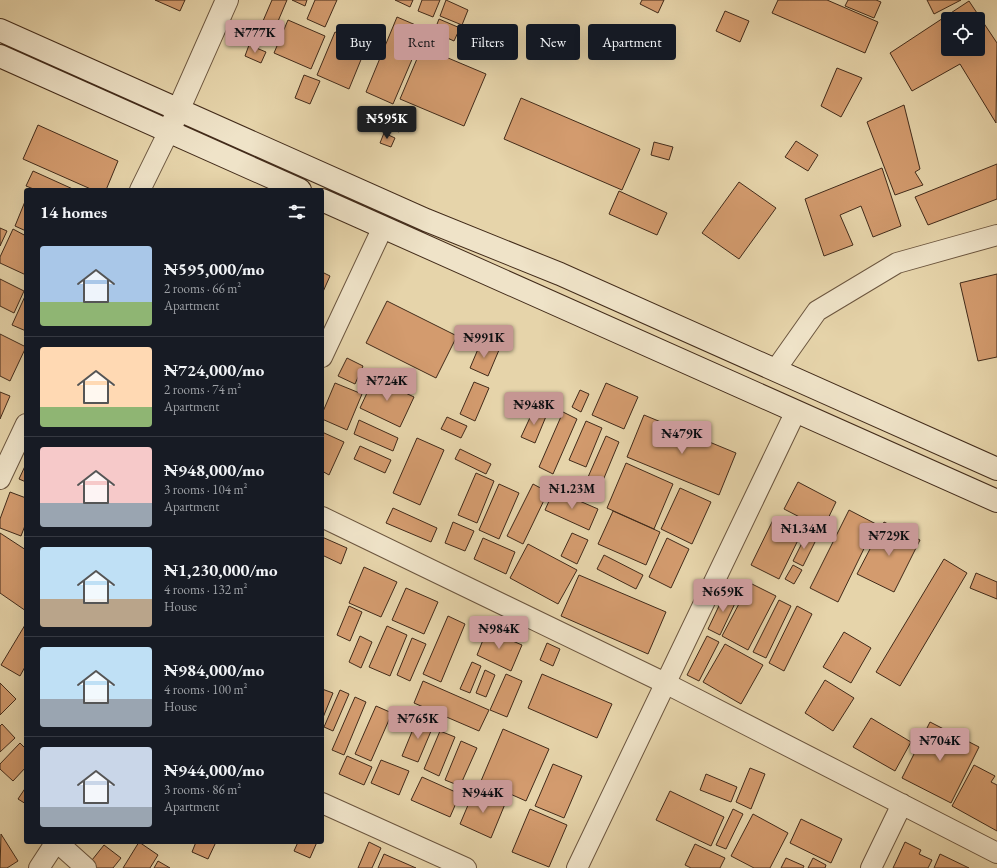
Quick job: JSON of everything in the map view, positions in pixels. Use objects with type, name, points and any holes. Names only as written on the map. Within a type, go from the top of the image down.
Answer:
[{"type":"main road","points":[[169,131],[227,0]]},
{"type":"main road","points":[[0,30],[426,220],[560,274],[776,369],[997,469]]},
{"type":"main road","points":[[0,56],[296,188]]},
{"type":"main road","points":[[324,201],[997,500]]},
{"type":"street","points":[[141,188],[169,131]]},
{"type":"street","points":[[324,353],[383,228]]},
{"type":"street","points":[[776,369],[817,311],[897,263],[997,235]]},
{"type":"street","points":[[577,868],[796,411]]},
{"type":"street","points":[[0,479],[24,428]]},
{"type":"street","points":[[324,517],[665,683],[997,852]]},
{"type":"street","points":[[324,804],[466,868]]},
{"type":"street","points":[[870,868],[902,804]]},
{"type":"street","points":[[39,868],[55,844]]},
{"type":"street","points":[[58,844],[86,868]]},
{"type":"building","points":[[155,0],[185,0],[180,11]]},
{"type":"building","points":[[272,0],[287,0],[276,26],[263,21]]},
{"type":"building","points":[[292,0],[307,0],[305,6]]},
{"type":"building","points":[[315,0],[337,0],[325,27],[307,19]]},
{"type":"building","points":[[395,0],[413,0],[410,7]]},
{"type":"building","points":[[422,0],[440,0],[433,17],[418,11]]},
{"type":"building","points":[[446,0],[468,10],[462,24],[440,16]]},
{"type":"building","points":[[642,0],[664,0],[658,13],[640,4]]},
{"type":"building","points":[[778,0],[827,0],[878,22],[865,53],[772,13]]},
{"type":"building","points":[[848,0],[876,0],[881,2],[874,18],[845,6]]},
{"type":"building","points":[[927,0],[961,0],[934,14]]},
{"type":"building","points":[[969,1],[976,12],[952,12]]},
{"type":"building","points":[[725,11],[749,21],[740,42],[716,31]]},
{"type":"building","points":[[397,17],[413,24],[394,24]]},
{"type":"building","points":[[439,19],[457,27],[457,34],[454,41],[449,39],[449,24],[437,24]]},
{"type":"building","points":[[941,19],[941,56],[985,56],[985,25],[997,43],[996,123],[960,64],[912,91],[890,53]]},
{"type":"building","points":[[288,20],[325,36],[311,69],[274,53]]},
{"type":"building","points":[[394,24],[394,60],[412,60],[393,104],[366,92],[379,60],[386,60],[386,44]]},
{"type":"building","points":[[336,32],[336,60],[361,60],[349,89],[317,75]]},
{"type":"building","points":[[249,45],[266,52],[261,63],[245,56]]},
{"type":"building","points":[[449,58],[486,74],[464,126],[400,99],[416,60],[449,60]]},
{"type":"building","points":[[837,68],[862,78],[841,117],[821,106]]},
{"type":"building","points":[[304,75],[320,81],[310,104],[295,98]]},
{"type":"building","points":[[521,98],[640,149],[622,190],[504,139]]},
{"type":"building","points":[[904,105],[920,169],[915,172],[923,185],[895,195],[867,122]]},
{"type":"building","points":[[392,114],[404,119],[399,132],[386,126]]},
{"type":"building","points":[[38,125],[118,161],[107,188],[88,188],[23,159]]},
{"type":"building","points":[[384,133],[395,138],[391,147],[380,143]]},
{"type":"building","points":[[796,141],[818,155],[808,171],[785,157]]},
{"type":"building","points":[[654,142],[673,147],[669,160],[651,155]]},
{"type":"building","points":[[997,164],[997,199],[928,225],[915,197]]},
{"type":"building","points":[[882,168],[901,226],[873,237],[861,206],[840,215],[853,245],[824,256],[805,199]]},
{"type":"building","points":[[33,171],[71,188],[31,188],[26,186]]},
{"type":"building","points":[[739,182],[776,208],[739,259],[702,233]]},
{"type":"building","points":[[619,191],[667,213],[657,235],[609,214]]},
{"type":"building","points":[[24,204],[24,230],[15,226]]},
{"type":"building","points":[[0,228],[7,231],[0,246]]},
{"type":"building","points":[[13,229],[24,235],[24,274],[0,263],[0,257]]},
{"type":"building","points":[[324,273],[330,276],[324,290]]},
{"type":"building","points":[[997,274],[997,357],[978,361],[960,283]]},
{"type":"building","points":[[0,279],[24,291],[14,313],[0,306]]},
{"type":"building","points":[[24,298],[24,330],[12,325]]},
{"type":"building","points":[[387,301],[457,336],[436,378],[366,343]]},
{"type":"building","points":[[0,334],[24,346],[24,351],[10,381],[0,376]]},
{"type":"building","points":[[481,342],[499,350],[488,376],[470,368]]},
{"type":"building","points":[[347,358],[363,366],[355,384],[338,376]]},
{"type":"building","points":[[374,378],[414,397],[400,427],[360,408]]},
{"type":"building","points":[[474,382],[489,388],[475,421],[460,414]]},
{"type":"building","points":[[335,383],[362,394],[347,430],[324,420],[324,409]]},
{"type":"building","points":[[606,383],[638,397],[624,429],[592,415]]},
{"type":"building","points":[[580,390],[589,394],[581,412],[572,407]]},
{"type":"building","points":[[0,392],[10,396],[0,419]]},
{"type":"building","points":[[534,409],[547,414],[535,443],[521,437]]},
{"type":"building","points":[[563,412],[577,419],[553,474],[539,467]]},
{"type":"building","points":[[644,415],[736,453],[719,495],[627,457]]},
{"type":"building","points":[[447,417],[467,426],[461,438],[441,429]]},
{"type":"building","points":[[359,420],[398,438],[393,451],[354,434]]},
{"type":"building","points":[[586,421],[602,428],[586,467],[569,460]]},
{"type":"building","points":[[324,433],[344,442],[329,475],[324,472]]},
{"type":"building","points":[[606,436],[619,442],[599,490],[585,484]]},
{"type":"building","points":[[417,438],[444,450],[420,505],[393,493]]},
{"type":"building","points":[[360,446],[391,460],[385,473],[354,459]]},
{"type":"building","points":[[460,449],[491,464],[486,474],[455,459]]},
{"type":"building","points":[[626,463],[673,484],[654,529],[607,508]]},
{"type":"building","points":[[24,468],[24,481],[19,479]]},
{"type":"building","points":[[476,473],[494,481],[477,523],[458,515]]},
{"type":"building","points":[[798,482],[836,502],[823,529],[784,509]]},
{"type":"building","points":[[499,484],[519,493],[499,539],[479,530]]},
{"type":"building","points":[[533,484],[548,492],[523,544],[507,536]]},
{"type":"building","points":[[680,488],[711,502],[692,544],[661,529]]},
{"type":"building","points":[[554,490],[598,509],[589,530],[545,510]]},
{"type":"building","points":[[10,492],[24,497],[24,528],[21,536],[0,528],[0,519]]},
{"type":"building","points":[[393,508],[437,528],[431,542],[386,523]]},
{"type":"building","points":[[849,510],[876,524],[838,602],[810,588]]},
{"type":"building","points":[[613,511],[660,532],[646,565],[598,544]]},
{"type":"building","points":[[773,520],[801,534],[779,579],[751,565]]},
{"type":"building","points":[[453,522],[474,531],[465,551],[445,543]]},
{"type":"building","points":[[884,522],[920,540],[894,592],[857,574]]},
{"type":"building","points":[[0,533],[24,549],[24,610],[0,593]]},
{"type":"building","points":[[572,533],[588,540],[577,564],[561,556]]},
{"type":"building","points":[[806,535],[816,540],[803,566],[793,561]]},
{"type":"building","points":[[324,538],[347,548],[341,564],[324,556]]},
{"type":"building","points":[[483,538],[515,552],[506,574],[474,559]]},
{"type":"building","points":[[667,538],[689,549],[671,588],[649,577]]},
{"type":"building","points":[[528,544],[577,570],[558,604],[510,578]]},
{"type":"building","points":[[604,555],[643,575],[636,589],[597,569]]},
{"type":"building","points":[[944,559],[967,573],[900,686],[876,672]]},
{"type":"building","points":[[793,565],[802,570],[794,584],[785,579]]},
{"type":"building","points":[[364,567],[397,582],[381,617],[349,603]]},
{"type":"building","points":[[976,573],[997,582],[997,599],[970,588]]},
{"type":"building","points":[[579,575],[666,612],[648,654],[561,616]]},
{"type":"building","points":[[750,583],[776,596],[748,650],[722,636]]},
{"type":"building","points":[[406,588],[438,602],[424,634],[392,620]]},
{"type":"building","points":[[726,591],[738,597],[720,635],[708,629]]},
{"type":"building","points":[[779,600],[791,606],[766,658],[753,652]]},
{"type":"building","points":[[349,606],[362,612],[350,641],[337,635]]},
{"type":"building","points":[[797,606],[812,614],[784,671],[769,663]]},
{"type":"building","points":[[448,616],[465,624],[441,682],[423,674]]},
{"type":"building","points":[[387,626],[407,635],[390,676],[369,667]]},
{"type":"building","points":[[24,627],[24,669],[20,676],[1,665]]},
{"type":"building","points":[[487,630],[522,645],[511,671],[477,655]]},
{"type":"building","points":[[844,632],[871,648],[851,683],[823,667]]},
{"type":"building","points":[[360,636],[372,642],[361,668],[349,662]]},
{"type":"building","points":[[707,636],[719,642],[699,681],[687,675]]},
{"type":"building","points":[[412,638],[426,644],[410,681],[397,675]]},
{"type":"building","points":[[547,643],[560,649],[553,666],[540,660]]},
{"type":"building","points":[[725,644],[763,665],[741,704],[703,682]]},
{"type":"building","points":[[472,662],[481,666],[470,693],[460,689]]},
{"type":"building","points":[[485,670],[495,675],[486,697],[476,693]]},
{"type":"building","points":[[506,674],[522,681],[507,717],[490,710]]},
{"type":"building","points":[[542,674],[612,704],[597,738],[528,708]]},
{"type":"building","points":[[825,680],[854,698],[833,731],[805,713]]},
{"type":"building","points":[[423,681],[489,710],[479,731],[414,703]]},
{"type":"building","points":[[0,683],[16,699],[0,715]]},
{"type":"building","points":[[324,690],[333,693],[324,715]]},
{"type":"building","points":[[340,690],[349,694],[333,731],[324,727]]},
{"type":"building","points":[[355,697],[366,702],[344,755],[332,750]]},
{"type":"building","points":[[376,706],[392,713],[371,761],[355,754]]},
{"type":"building","points":[[418,717],[434,724],[418,762],[402,756]]},
{"type":"building","points":[[871,718],[911,742],[895,771],[853,747]]},
{"type":"building","points":[[930,722],[979,747],[951,803],[902,778]]},
{"type":"building","points":[[2,724],[15,738],[0,752],[0,726]]},
{"type":"building","points":[[503,729],[549,749],[526,801],[481,781]]},
{"type":"building","points":[[440,731],[455,737],[439,776],[424,769]]},
{"type":"building","points":[[461,741],[477,748],[460,786],[445,780]]},
{"type":"building","points":[[20,743],[24,747],[24,769],[13,781],[0,769],[0,764]]},
{"type":"building","points":[[347,756],[372,767],[364,785],[339,774]]},
{"type":"building","points":[[381,760],[409,771],[399,795],[371,783]]},
{"type":"building","points":[[553,764],[582,776],[564,818],[535,806]]},
{"type":"building","points":[[974,765],[995,776],[991,782],[997,785],[997,831],[952,806]]},
{"type":"building","points":[[750,768],[765,774],[751,809],[736,802]]},
{"type":"building","points":[[706,774],[737,787],[731,802],[700,790]]},
{"type":"building","points":[[422,777],[460,794],[450,817],[411,800]]},
{"type":"building","points":[[24,790],[24,803],[18,799]]},
{"type":"building","points":[[474,791],[505,804],[491,838],[460,824]]},
{"type":"building","points":[[670,791],[724,817],[711,846],[656,820]]},
{"type":"building","points":[[530,809],[567,825],[549,867],[512,852]]},
{"type":"building","points":[[733,809],[743,814],[726,849],[716,845]]},
{"type":"building","points":[[753,814],[788,833],[770,868],[754,868],[731,856]]},
{"type":"building","points":[[801,819],[842,839],[831,863],[790,843]]},
{"type":"building","points":[[1,834],[18,861],[7,868],[0,868]]},
{"type":"building","points":[[369,842],[381,848],[372,868],[358,868]]},
{"type":"building","points":[[905,842],[921,850],[919,854],[932,860],[928,868],[893,868]]},
{"type":"building","points":[[138,844],[142,844],[158,855],[150,868],[123,868]]},
{"type":"building","points":[[195,844],[215,844],[208,859],[192,852]]},
{"type":"building","points":[[297,844],[316,844],[310,858],[294,851]]},
{"type":"building","points":[[695,844],[725,858],[720,868],[691,868],[685,865]]},
{"type":"building","points":[[104,845],[121,858],[113,868],[93,868],[88,865]]},
{"type":"building","points":[[384,854],[416,868],[378,868]]},
{"type":"building","points":[[940,854],[969,868],[934,868]]},
{"type":"building","points":[[786,858],[804,866],[803,868],[781,868]]},
{"type":"building","points":[[813,858],[826,865],[825,868],[808,868]]},
{"type":"building","points":[[158,861],[170,868],[154,868]]}]
